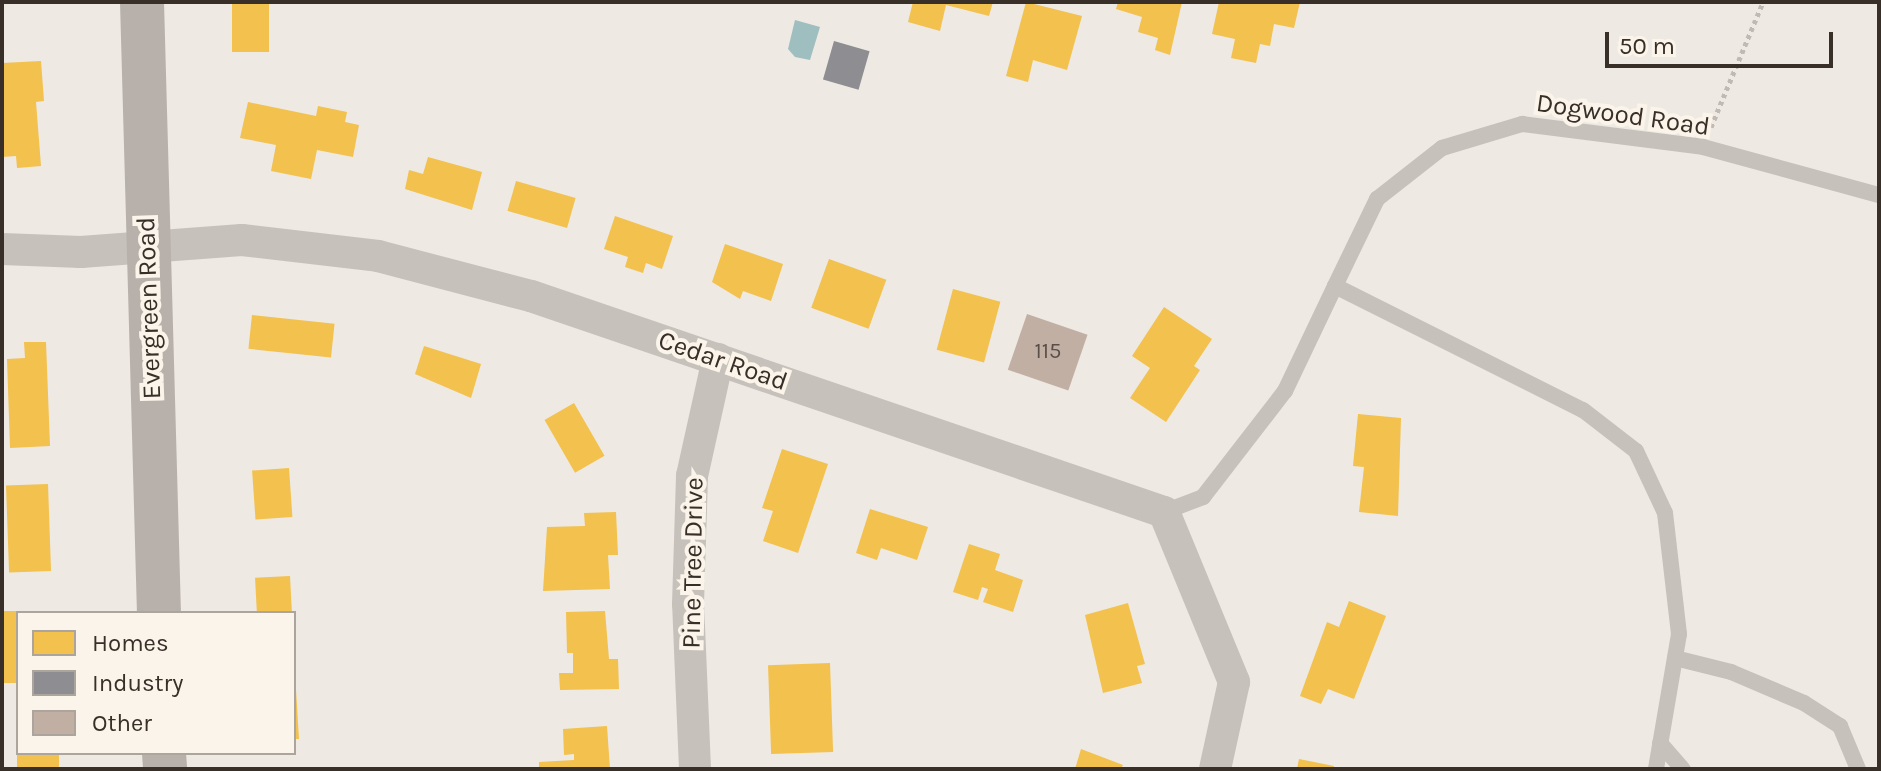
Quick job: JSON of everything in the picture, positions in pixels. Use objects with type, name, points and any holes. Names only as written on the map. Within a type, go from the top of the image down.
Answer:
[{"type":"street","name":"Evergreen Road","points":[[142,2],[146,247],[159,611]]},
{"type":"street","name":"Cedar Road","points":[[2,249],[146,247],[242,240],[378,256],[531,296],[1164,512]]},
{"type":"street","name":"Pine Tree Drive","points":[[695,769],[688,604],[692,476],[718,359]]},
{"type":"street","points":[[1164,512],[1234,682],[1215,769]]},
{"type":"lane","name":"Dogwood Road","points":[[1164,512],[1203,497],[1285,391],[1377,199],[1442,148],[1522,124],[1703,147],[1879,195]]},
{"type":"lane","points":[[1335,286],[1583,410],[1636,451],[1665,513],[1679,634],[1656,769]]},
{"type":"lane","points":[[1675,658],[1731,672],[1804,703],[1840,726],[1858,769]]},
{"type":"lane","points":[[1660,743],[1683,769]]},
{"type":"path","points":[[1703,147],[1763,2]]},
{"type":"water","points":[[795,20],[820,27],[810,60],[795,57],[788,49]]},
{"type":"building: Homes","points":[[232,2],[269,2],[269,52],[232,52]]},
{"type":"building: Homes","points":[[913,2],[993,2],[989,16],[946,5],[940,31],[908,22]]},
{"type":"building: Homes","points":[[1026,2],[1082,16],[1067,70],[1033,60],[1028,82],[1006,76]]},
{"type":"building: Homes","points":[[1118,2],[1182,2],[1170,55],[1155,50],[1158,38],[1138,32],[1142,17],[1116,9]]},
{"type":"building: Homes","points":[[1219,2],[1300,2],[1294,28],[1274,24],[1270,46],[1260,44],[1256,63],[1231,58],[1235,39],[1212,34]]},
{"type":"building: Homes","points":[[41,61],[44,101],[36,102],[41,166],[17,168],[16,156],[2,157],[2,63]]},
{"type":"building: Homes","points":[[248,102],[316,116],[318,106],[347,112],[345,122],[359,125],[353,157],[317,150],[311,179],[271,171],[276,145],[240,138]]},
{"type":"building: Homes","points":[[428,157],[482,172],[472,210],[405,189],[409,170],[423,174]]},
{"type":"building: Homes","points":[[516,181],[576,198],[567,228],[507,211]]},
{"type":"building: Homes","points":[[615,216],[673,236],[662,269],[646,263],[643,273],[625,267],[628,257],[604,249]]},
{"type":"building: Homes","points":[[725,244],[783,264],[771,301],[743,291],[740,299],[712,282]]},
{"type":"building: Homes","points":[[829,259],[886,280],[869,329],[811,308]]},
{"type":"building: Homes","points":[[953,289],[1000,302],[984,363],[937,350]]},
{"type":"building: Homes","points":[[1164,307],[1212,339],[1194,366],[1200,370],[1166,422],[1130,398],[1150,368],[1132,356]]},
{"type":"building: Homes","points":[[252,315],[335,324],[331,357],[248,349]]},
{"type":"building: Homes","points":[[24,342],[46,342],[50,446],[10,448],[7,359],[25,358]]},
{"type":"building: Homes","points":[[424,346],[481,364],[471,398],[415,374]]},
{"type":"building: Homes","points":[[574,403],[604,456],[575,473],[545,420]]},
{"type":"building: Homes","points":[[1358,414],[1401,418],[1398,516],[1359,512],[1364,467],[1353,466]]},
{"type":"building: Homes","points":[[782,449],[828,464],[798,553],[763,541],[773,511],[762,508]]},
{"type":"building: Homes","points":[[289,468],[292,517],[256,519],[252,471]]},
{"type":"building: Homes","points":[[48,484],[51,571],[9,572],[6,485]]},
{"type":"building: Homes","points":[[870,509],[928,527],[917,560],[881,548],[877,560],[856,553]]},
{"type":"building: Homes","points":[[616,512],[618,555],[608,555],[610,589],[543,591],[547,527],[585,526],[584,513]]},
{"type":"building: Homes","points":[[969,544],[1000,554],[995,570],[1023,580],[1013,612],[983,602],[988,589],[982,587],[978,600],[953,592]]},
{"type":"building: Homes","points":[[290,576],[292,611],[257,611],[255,578]]},
{"type":"building: Homes","points":[[1349,601],[1386,616],[1354,699],[1328,689],[1321,704],[1300,696],[1327,622],[1339,627]]},
{"type":"building: Homes","points":[[1128,603],[1145,664],[1137,666],[1142,683],[1103,693],[1085,615]]},
{"type":"building: Homes","points":[[2,611],[16,611],[16,683],[2,683]]},
{"type":"building: Homes","points":[[605,611],[609,659],[618,659],[619,689],[560,690],[559,673],[573,673],[573,653],[567,653],[566,612]]},
{"type":"building: Homes","points":[[830,663],[833,752],[771,754],[768,665]]},
{"type":"building: Homes","points":[[296,690],[299,739],[296,739]]},
{"type":"building: Homes","points":[[607,726],[610,769],[539,769],[539,762],[574,760],[574,754],[564,755],[563,729]]},
{"type":"building: Homes","points":[[1081,749],[1123,765],[1121,769],[1075,769]]},
{"type":"building: Homes","points":[[17,755],[59,755],[59,769],[17,769]]},
{"type":"building: Homes","points":[[1299,759],[1334,766],[1333,769],[1297,769]]},
{"type":"building: Industry","points":[[834,41],[870,51],[859,90],[823,79]]},
{"type":"building: Other","points":[[1027,314],[1088,335],[1068,391],[1008,370]]}]
